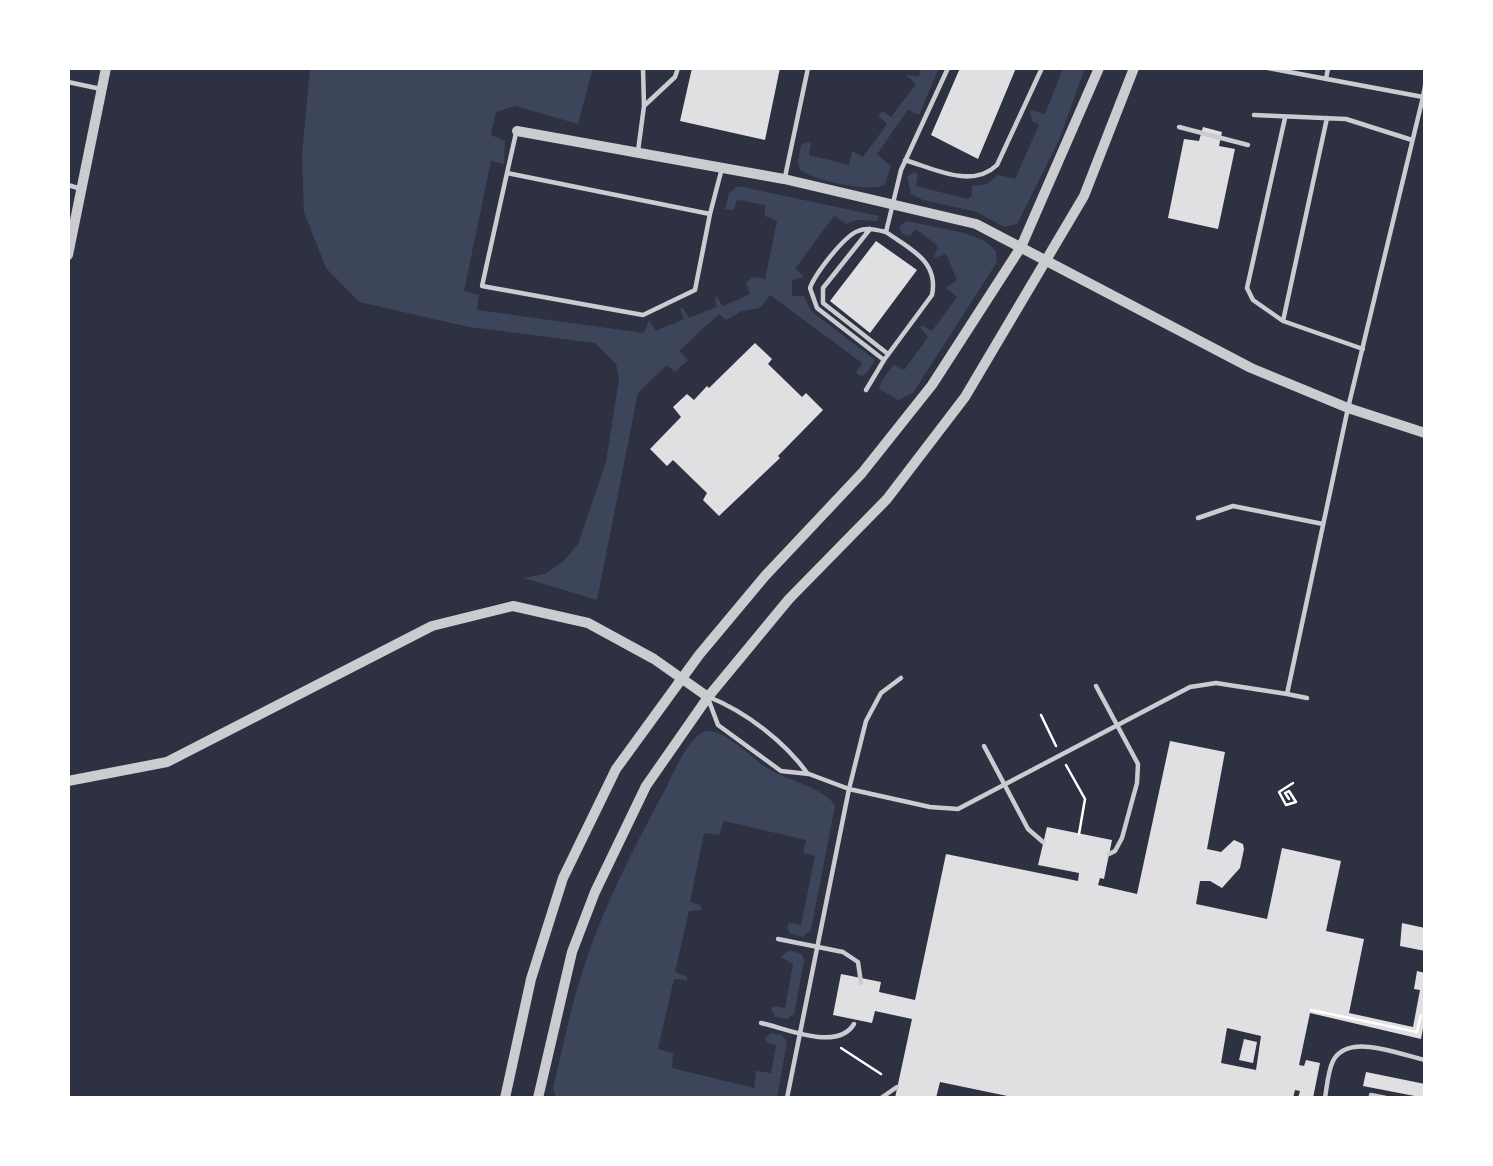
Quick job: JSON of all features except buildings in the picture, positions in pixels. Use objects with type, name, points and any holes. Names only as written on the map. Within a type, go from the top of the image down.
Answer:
[{"type":"street","points":[[68,255],[106,68]]},
{"type":"street","points":[[505,1098],[531,979],[564,878],[616,769],[681,677],[765,576],[862,473],[932,385],[1021,247],[1098,68]]},
{"type":"street","points":[[538,1098],[572,952],[595,892],[646,786],[708,697],[789,599],[887,499],[965,397],[1084,196],[1134,68]]},
{"type":"street","points":[[517,131],[784,179],[976,224],[1251,368],[1348,408],[1425,433]]},
{"type":"street","points":[[68,781],[167,762],[432,626],[513,606],[588,623],[681,677],[708,697]]},
{"type":"lane","points":[[638,152],[644,106],[643,68]]},
{"type":"lane","points":[[644,106],[675,77],[678,68]]},
{"type":"lane","points":[[784,179],[808,68]]},
{"type":"lane","points":[[886,232],[905,160],[948,68]]},
{"type":"lane","points":[[905,160],[970,178],[987,175],[997,166],[1042,68]]},
{"type":"lane","points":[[1268,68],[1423,97]]},
{"type":"lane","points":[[1326,79],[1328,68]]},
{"type":"lane","points":[[68,82],[102,89]]},
{"type":"lane","points":[[1287,694],[1348,408],[1425,86]]},
{"type":"lane","points":[[1254,115],[1346,119],[1412,139]]},
{"type":"lane","points":[[1285,118],[1247,288],[1253,300],[1283,321],[1363,349]]},
{"type":"lane","points":[[1283,321],[1327,118]]},
{"type":"lane","points":[[1179,127],[1248,145]]},
{"type":"lane","points":[[517,131],[482,286],[643,315],[695,290],[709,214],[722,168]]},
{"type":"lane","points":[[507,173],[709,214]]},
{"type":"lane","points":[[68,186],[82,189]]},
{"type":"lane","points":[[870,229],[824,288],[823,303],[888,354]]},
{"type":"lane","points":[[866,390],[888,354],[932,295],[934,282],[932,269],[923,258],[886,232],[870,229],[851,234],[814,277],[810,288],[817,308],[884,360]]},
{"type":"lane","points":[[1198,518],[1233,506],[1323,524]]},
{"type":"lane","points":[[787,1098],[849,789],[871,708],[881,694],[901,677]]},
{"type":"lane","points":[[708,697],[718,725],[781,771],[809,774],[849,789],[930,807],[958,809],[1202,684],[1230,684],[1307,698]]},
{"type":"lane","points":[[1096,686],[1135,757],[1138,773],[1122,838],[1115,851],[1109,854]]},
{"type":"lane","points":[[708,697],[733,706],[795,756],[809,774]]},
{"type":"lane","points":[[984,746],[1028,829],[1044,842]]},
{"type":"lane","points":[[778,939],[843,952],[853,957],[861,969],[861,983]]},
{"type":"lane","points":[[761,1023],[835,1038],[849,1032],[854,1024]]},
{"type":"lane","points":[[1325,1098],[1332,1063],[1345,1049],[1359,1046],[1425,1060]]},
{"type":"lane","points":[[881,1098],[897,1087]]},
{"type":"lane","points":[[1371,1098],[1371,1095],[1386,1098]]},
{"type":"path","points":[[1041,715],[1057,748]]},
{"type":"path","points":[[1066,765],[1085,799],[1079,834]]},
{"type":"path","points":[[1289,799],[1285,793],[1289,791],[1295,799],[1294,805],[1286,806],[1279,792],[1293,782]]},
{"type":"path","points":[[1311,1010],[1417,1032],[1421,1015]]},
{"type":"path","points":[[841,1048],[881,1074]]},
{"type":"shaded area","points":[[310,68],[593,68],[578,124],[515,106],[496,112],[491,135],[505,141],[504,164],[491,161],[464,291],[479,295],[477,310],[644,333],[649,320],[656,331],[684,319],[680,309],[682,307],[689,318],[716,307],[715,295],[723,306],[750,294],[746,283],[753,277],[765,279],[777,221],[765,216],[765,205],[737,200],[734,210],[725,209],[729,193],[738,186],[879,216],[877,221],[857,220],[846,224],[834,216],[795,269],[804,276],[792,281],[792,296],[804,296],[811,311],[875,360],[866,374],[860,376],[856,372],[862,363],[770,295],[760,308],[742,311],[726,320],[719,314],[679,351],[688,360],[675,372],[667,365],[638,393],[597,600],[524,578],[544,574],[563,562],[578,544],[606,462],[619,379],[616,364],[595,343],[469,327],[359,302],[326,268],[304,212],[302,155]]},
{"type":"shaded area","points":[[921,68],[939,68],[919,115],[908,110],[877,154],[891,166],[885,184],[878,187],[856,187],[817,178],[800,170],[798,162],[801,145],[807,142],[811,143],[809,155],[849,165],[852,151],[863,157],[887,124],[878,115],[883,111],[891,117],[916,84],[906,75],[919,76]]},
{"type":"shaded area","points":[[1063,68],[1085,68],[1059,140],[1017,224],[1004,227],[977,212],[923,200],[911,194],[907,177],[914,172],[918,174],[916,186],[968,199],[972,195],[972,186],[987,184],[998,175],[1015,179],[1039,125],[1032,121],[1030,110],[1045,114]]},
{"type":"shaded area","points":[[907,221],[964,233],[985,241],[996,251],[997,262],[913,393],[898,400],[879,389],[881,382],[893,365],[904,370],[928,337],[920,327],[922,325],[932,331],[957,297],[946,288],[957,280],[946,254],[934,258],[938,246],[916,229],[909,236],[902,234],[899,226]]},
{"type":"shaded area","points":[[705,731],[730,739],[769,769],[824,795],[835,806],[811,930],[803,937],[791,934],[787,928],[789,923],[801,925],[815,856],[803,853],[806,840],[724,821],[719,835],[704,833],[690,902],[700,905],[702,910],[689,911],[675,972],[686,976],[687,980],[674,979],[658,1049],[673,1053],[672,1068],[754,1088],[756,1071],[771,1073],[776,1045],[767,1043],[765,1038],[771,1033],[782,1035],[787,1042],[777,1098],[556,1098],[553,1088],[571,1012],[587,956],[602,919],[682,756]]},
{"type":"shaded area","points":[[789,950],[802,954],[804,961],[794,1014],[787,1019],[775,1017],[771,1009],[773,1006],[785,1008],[793,964],[781,957]]}]
